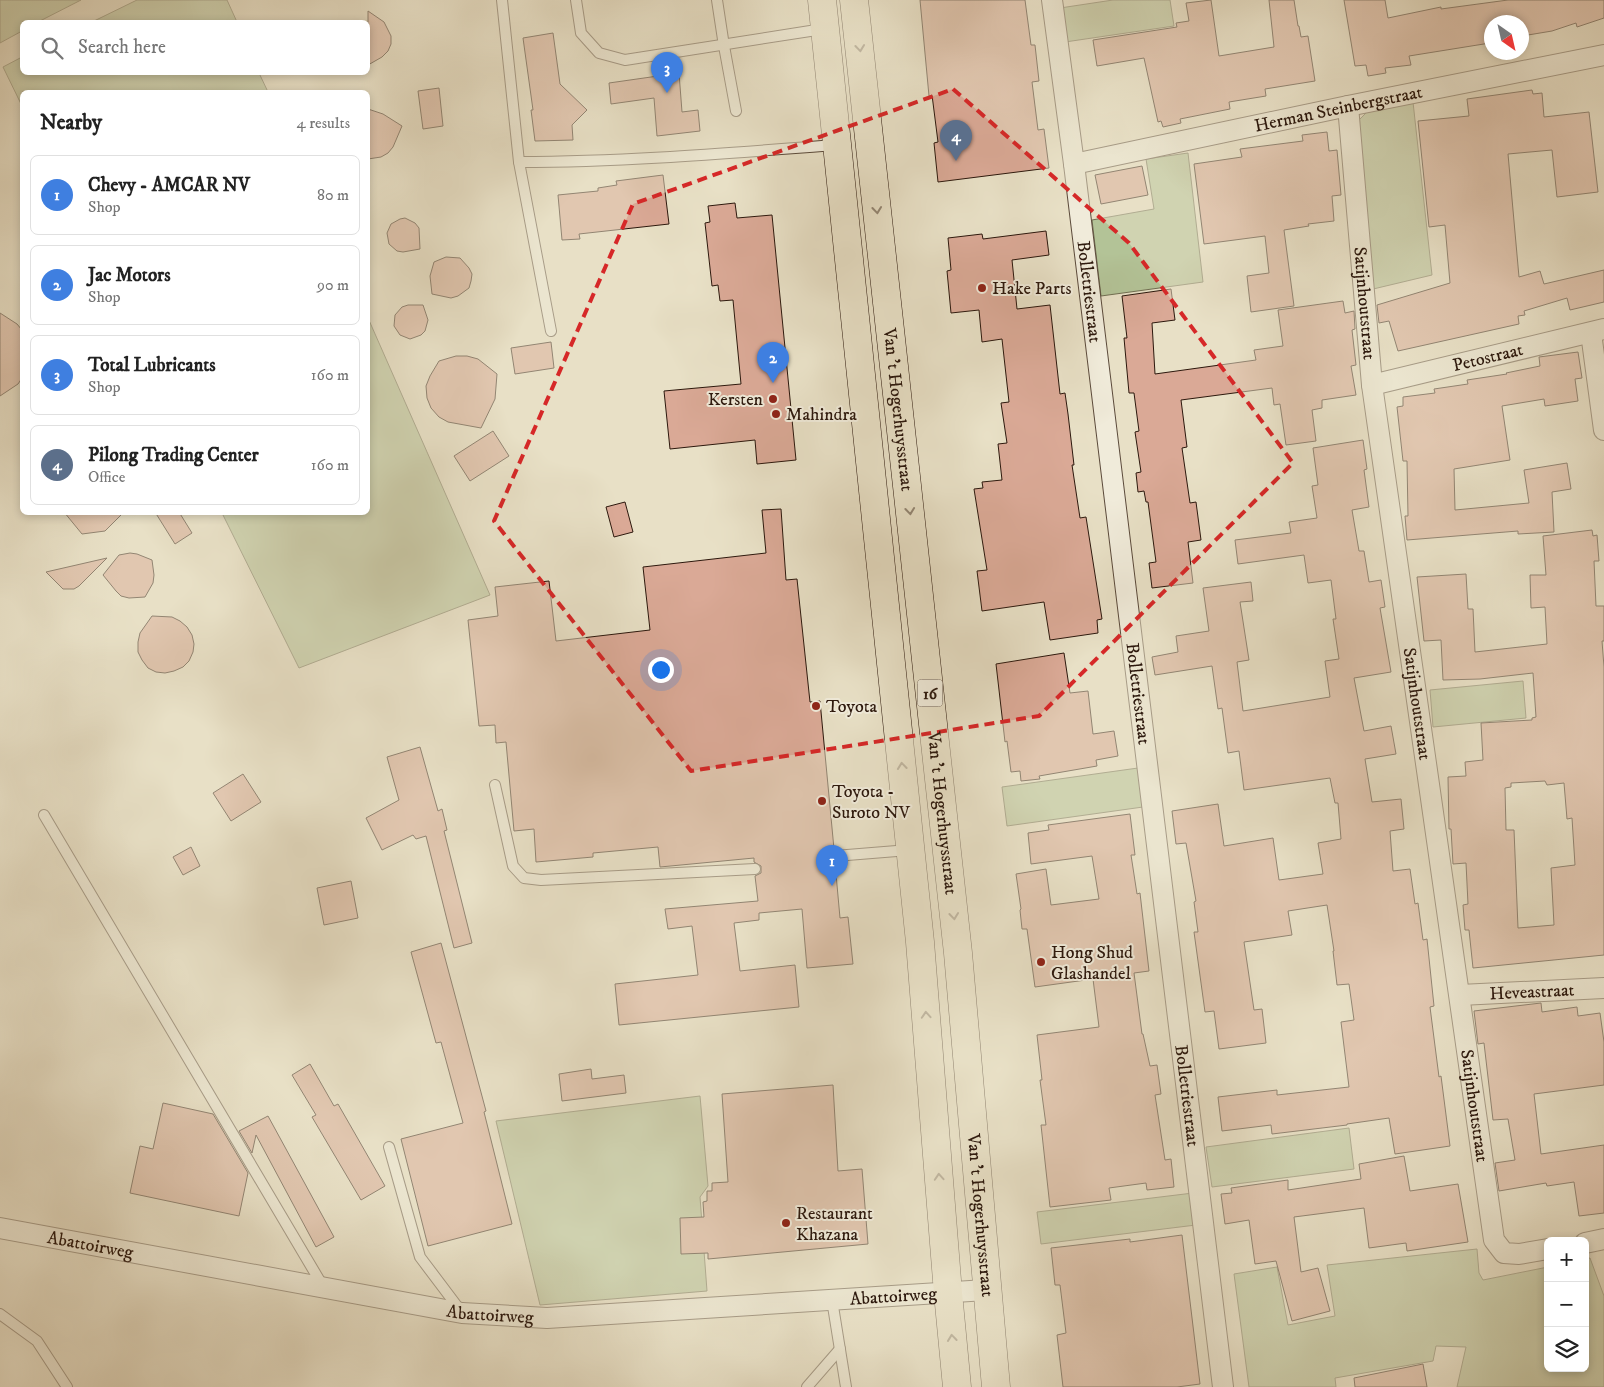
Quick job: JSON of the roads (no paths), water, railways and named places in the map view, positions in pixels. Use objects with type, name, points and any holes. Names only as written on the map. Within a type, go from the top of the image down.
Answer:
[{"type":"main road","name":"Van 't Hogerhuysstraat","points":[[822,0],[920,942],[948,1293],[953,1383]]},
{"type":"main road","name":"Van 't Hogerhuysstraat","points":[[854,0],[958,953],[986,1290],[996,1387]]},
{"type":"street","name":"Bolletriestraat","points":[[1052,0],[1074,164],[1223,1387]]},
{"type":"street","name":"Herman Steinbergstraat","points":[[1074,164],[1348,106],[1604,55]]},
{"type":"street","name":"Satijnhoutstraat","points":[[1348,106],[1372,385],[1494,1240],[1504,1253],[1519,1254],[1544,1250]]},
{"type":"street","name":"Petostraat","points":[[1372,385],[1597,331]]},
{"type":"street","points":[[1597,331],[1604,430]]},
{"type":"street","name":"Heveastraat","points":[[1460,995],[1604,988]]},
{"type":"street","name":"Abattoirweg","points":[[0,1228],[462,1313],[547,1318],[986,1290]]},
{"type":"street","points":[[1589,1242],[1604,1239]]},
{"type":"lane","points":[[502,0],[519,162],[552,331]]},
{"type":"lane","points":[[576,0],[582,33],[599,53],[626,60],[824,29]]},
{"type":"lane","points":[[717,0],[736,111]]},
{"type":"lane","points":[[519,162],[573,163],[632,160],[836,145]]},
{"type":"lane","points":[[495,785],[513,866],[524,878],[541,880],[755,869]]},
{"type":"lane","points":[[44,815],[324,1289]]},
{"type":"lane","points":[[834,856],[910,850]]},
{"type":"lane","points":[[389,1147],[420,1257],[462,1313]]},
{"type":"lane","points":[[832,1300],[846,1387]]},
{"type":"lane","points":[[0,1314],[37,1341],[67,1387]]},
{"type":"lane","points":[[807,1387],[840,1349]]},
{"type":"place","name":"Total Lubricants","points":[[667,93]]},
{"type":"place","name":"Pilong Trading Center","points":[[956,161]]},
{"type":"place","name":"Hake Parts","points":[[982,288]]},
{"type":"place","name":"Jac Motors","points":[[773,383]]},
{"type":"place","name":"Kersten","points":[[773,399]]},
{"type":"place","name":"Mahindra","points":[[776,414]]},
{"type":"place","name":"Toyota","points":[[816,706]]},
{"type":"place","name":"Toyota - Suroto NV","points":[[822,801]]},
{"type":"place","name":"Chevy - AMCAR NV","points":[[832,886]]},
{"type":"place","name":"Hong Shud Glashandel","points":[[1041,962]]},
{"type":"place","name":"Restaurant Khazana","points":[[786,1223]]}]
